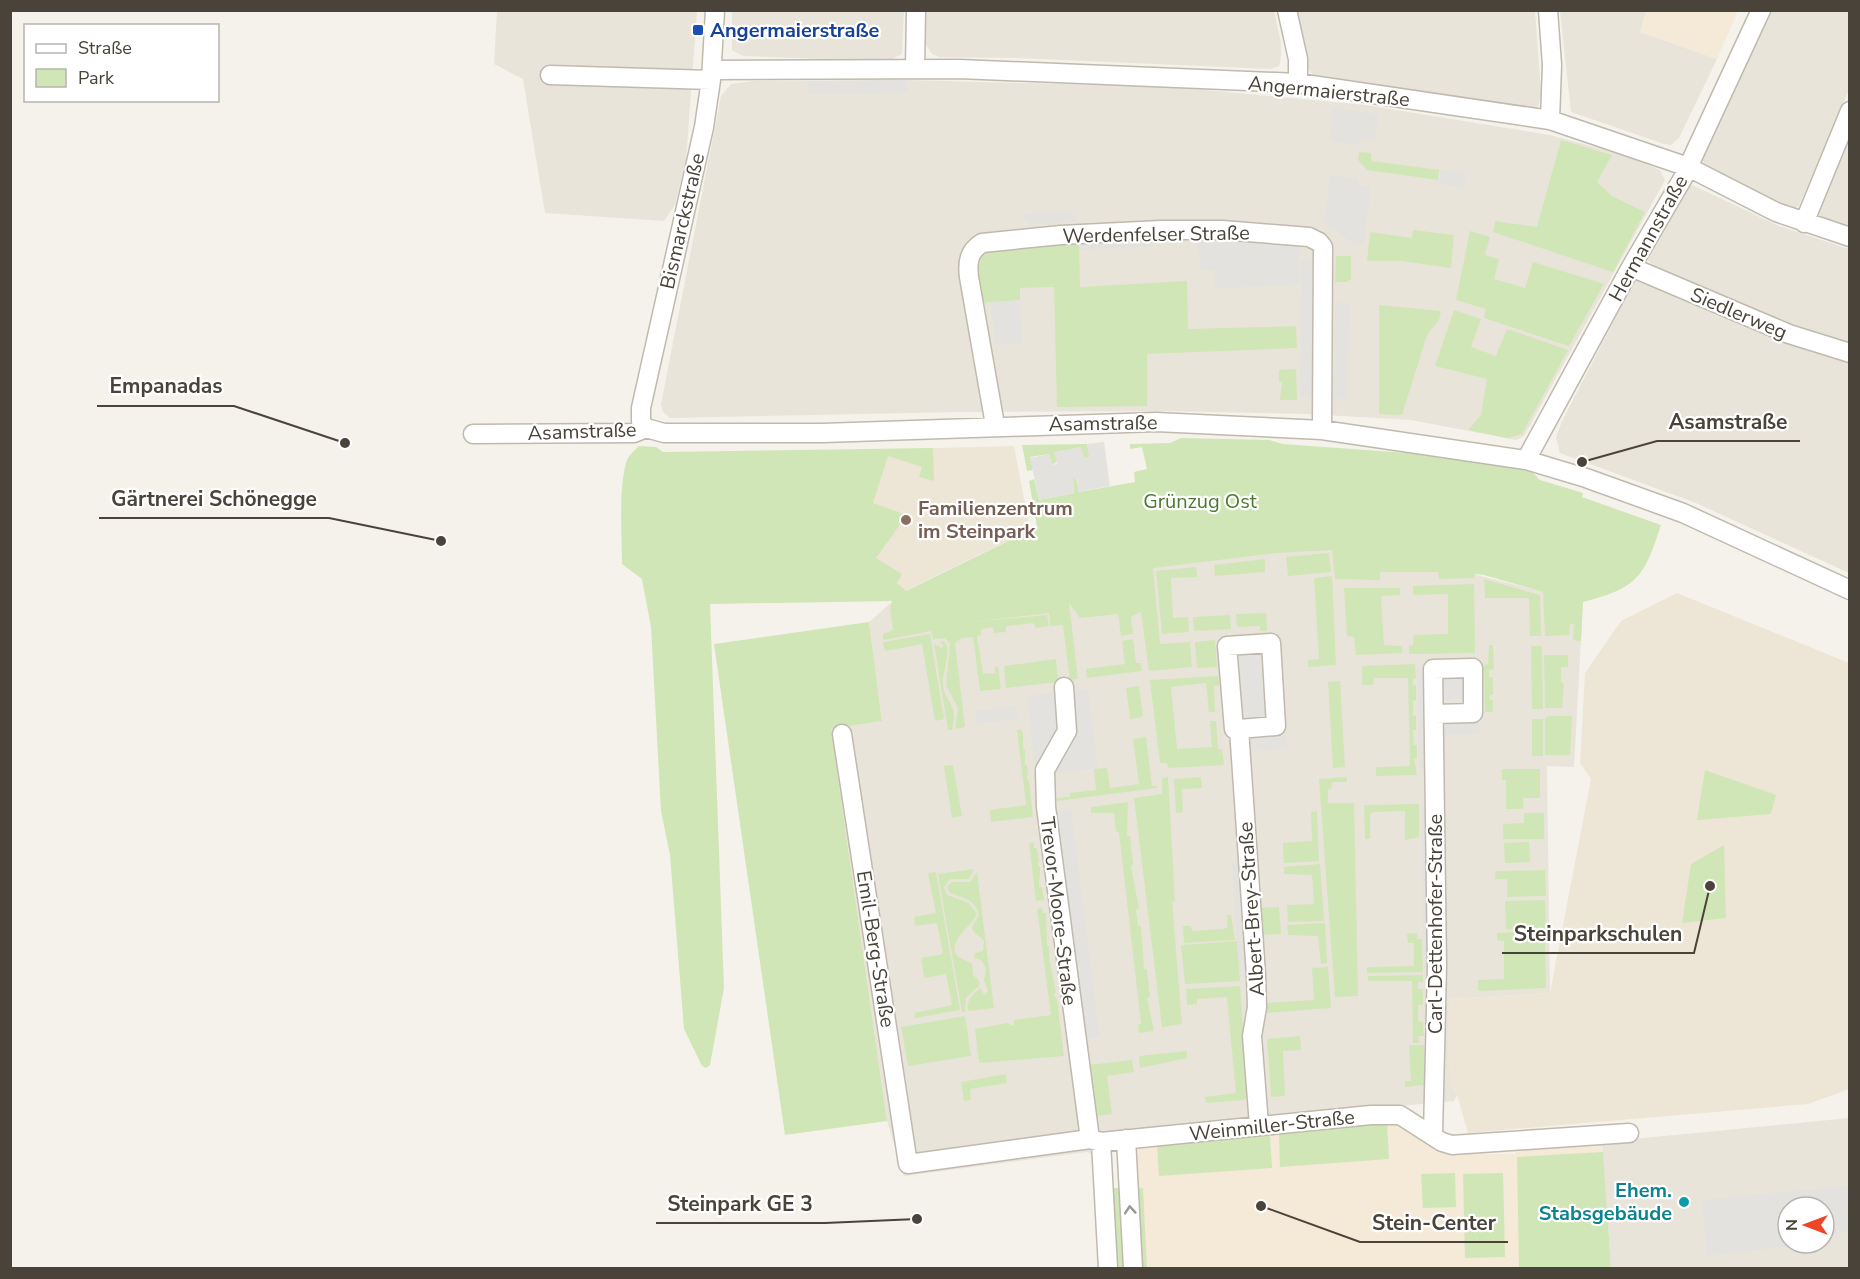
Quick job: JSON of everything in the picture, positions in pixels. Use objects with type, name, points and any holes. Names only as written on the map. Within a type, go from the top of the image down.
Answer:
[{"type":"street","name":"Bismarckstraße","points":[[646,428],[641,422],[641,408],[669,273],[685,220],[712,75],[715,10]]},
{"type":"street","points":[[915,69],[916,10]]},
{"type":"street","points":[[1287,10],[1298,59],[1298,83]]},
{"type":"street","points":[[1548,10],[1552,65],[1550,120]]},
{"type":"street","name":"Hermannstraße","points":[[1526,460],[1688,167],[1761,10]]},
{"type":"street","name":"Angermaierstraße","points":[[550,75],[712,75],[915,69],[1298,83],[1550,120],[1688,167],[1776,212],[1850,237]]},
{"type":"street","points":[[1804,223],[1850,111]]},
{"type":"street","name":"Werdenfelser Straße","points":[[995,425],[968,268],[974,248],[982,243],[1061,235],[1222,230],[1309,237],[1319,242],[1324,259],[1322,430]]},
{"type":"street","name":"Siedlerweg","points":[[1631,267],[1789,334],[1850,353]]},
{"type":"street","name":"Asamstraße","points":[[473,434],[634,433],[646,428],[664,433],[823,433],[995,425],[1156,422],[1322,430],[1526,460],[1683,513],[1850,590]]},
{"type":"street","name":"Albert-Brey-Straße","points":[[1271,643],[1276,726],[1239,729],[1234,729],[1227,646],[1271,643]]},
{"type":"street","name":"Trevor-Moore-Straße","points":[[1064,687],[1067,731],[1045,770],[1046,807],[1095,1141],[1108,1269]]},
{"type":"street","name":"Carl-Dettenhofer-Straße","points":[[1433,1135],[1437,976],[1434,714]]},
{"type":"street","name":"Albert-Brey-Straße","points":[[1239,729],[1256,975],[1257,1007],[1252,1036],[1259,1125]]},
{"type":"street","name":"Emil-Berg-Straße","points":[[842,734],[908,1164]]},
{"type":"street","name":"Weinmiller-Straße","points":[[908,1164],[1095,1141],[1371,1115],[1400,1115],[1442,1142],[1452,1145],[1629,1133]]},
{"type":"street","points":[[1126,1139],[1133,1269]]},
{"type":"shaded area","points":[[1646,10],[1738,11],[1717,59],[1640,32]]},
{"type":"shaded area","points":[[497,11],[697,11],[686,160],[675,205],[664,221],[545,213],[523,79],[494,64]]},
{"type":"shaded area","points":[[732,11],[904,11],[902,54],[890,60],[877,61],[743,56],[732,50]]},
{"type":"shaded area","points":[[925,11],[1274,11],[1281,43],[1281,57],[1279,66],[1271,69],[939,57],[932,54],[925,43]]},
{"type":"shaded area","points":[[1296,11],[1535,11],[1541,93],[1538,108],[1534,111],[1312,74],[1308,68]]},
{"type":"shaded area","points":[[1560,11],[1646,11],[1640,32],[1717,59],[1679,138],[1671,145],[1664,144],[1571,112]]},
{"type":"shaded area","points":[[1772,11],[1849,11],[1849,90],[1799,206],[1794,209],[1700,163]]},
{"type":"shaded area","points":[[907,80],[1173,87],[1365,105],[1550,135],[1631,157],[1660,170],[1665,180],[1524,436],[1516,440],[1411,420],[1307,414],[1166,411],[961,412],[670,418],[663,412],[661,404],[721,96],[731,84],[753,81]]},
{"type":"shaded area","points":[[907,80],[907,93],[808,94],[808,81]]},
{"type":"shaded area","points":[[1332,108],[1379,114],[1375,140],[1361,138],[1359,145],[1331,141]]},
{"type":"shaded area","points":[[1849,113],[1849,227],[1814,217]]},
{"type":"shaded area","points":[[1441,170],[1467,174],[1465,188],[1440,184]]},
{"type":"shaded area","points":[[1330,175],[1359,179],[1358,185],[1371,187],[1364,244],[1351,242],[1335,229],[1327,227],[1327,223],[1324,222]]},
{"type":"shaded area","points":[[1690,184],[1779,226],[1849,249],[1849,345],[1753,312],[1658,269],[1647,260]]},
{"type":"shaded area","points":[[1070,210],[1077,221],[1029,225],[1022,214]]},
{"type":"shaded area","points":[[1185,234],[1185,241],[1151,243],[1151,246],[1079,250],[1079,239]]},
{"type":"shaded area","points":[[1198,234],[1300,243],[1299,285],[1215,288],[1215,270],[1200,270]]},
{"type":"shaded area","points":[[1301,260],[1317,260],[1316,397],[1300,397]]},
{"type":"shaded area","points":[[1635,280],[1758,331],[1849,362],[1849,573],[1696,503],[1560,453],[1556,437],[1562,421]]},
{"type":"shaded area","points":[[1020,300],[1022,343],[996,344],[990,302]]},
{"type":"shaded area","points":[[1335,303],[1349,303],[1348,399],[1334,399]]},
{"type":"shaded area","points":[[1104,442],[1110,486],[1078,492],[1077,479],[1073,479],[1074,493],[1039,500],[1030,458],[1049,454],[1052,465],[1057,464],[1054,452],[1081,447],[1084,458],[1089,457],[1087,444]]},
{"type":"shaded area","name":"Familienzentrum im Steinpark","points":[[1014,446],[1030,530],[909,589],[893,601],[784,452]]},
{"type":"shaded area","points":[[1122,485],[1583,602],[1574,767],[1547,766],[1550,993],[1449,999],[1450,1084],[1457,1095],[1454,1101],[1104,1133],[1093,1155],[1087,1152],[904,1176],[887,1121],[831,729],[882,721],[869,622],[893,601]]},
{"type":"shaded area","points":[[1677,593],[1849,663],[1849,1089],[1808,1104],[1468,1133],[1457,1095],[1450,1084],[1449,999],[1550,993],[1591,779],[1580,763],[1585,673],[1621,621]]},
{"type":"shaded area","points":[[1260,652],[1265,719],[1238,721],[1233,654]]},
{"type":"shaded area","points":[[1417,667],[1424,667],[1427,768],[1419,769]]},
{"type":"shaded area","points":[[1467,676],[1468,699],[1435,700],[1435,677]]},
{"type":"shaded area","points":[[1088,689],[1098,768],[1036,776],[1027,696]]},
{"type":"shaded area","points":[[1016,706],[1018,719],[977,724],[975,711]]},
{"type":"shaded area","points":[[1478,720],[1479,734],[1441,735],[1441,721]]},
{"type":"shaded area","points":[[1286,736],[1287,749],[1246,752],[1245,738]]},
{"type":"shaded area","points":[[1427,806],[1430,970],[1424,970],[1421,807]]},
{"type":"shaded area","points":[[1071,809],[1100,1037],[1085,1038],[1057,811]]},
{"type":"shaded area","points":[[1231,862],[1239,862],[1248,976],[1240,977]]},
{"type":"shaded area","points":[[1849,1118],[1849,1268],[1611,1268],[1602,1142]]},
{"type":"shaded area","points":[[1387,1122],[1401,1126],[1443,1152],[1452,1154],[1515,1154],[1516,1149],[1602,1142],[1611,1268],[1139,1268],[1133,1153],[1136,1149]]},
{"type":"shaded area","points":[[1849,1186],[1849,1230],[1836,1235],[1836,1195],[1776,1195],[1776,1248],[1707,1256],[1702,1200]]},
{"type":"green space","points":[[1561,140],[1612,155],[1597,182],[1612,196],[1645,212],[1613,272],[1493,232],[1495,221],[1537,227]]},
{"type":"green space","points":[[1359,152],[1371,153],[1372,161],[1439,170],[1438,180],[1367,170],[1358,160]]},
{"type":"green space","points":[[1413,230],[1454,235],[1451,268],[1402,261],[1367,261],[1370,232],[1412,238]]},
{"type":"green space","points":[[1470,231],[1490,237],[1485,255],[1499,259],[1494,279],[1525,288],[1533,262],[1604,284],[1569,346],[1484,318],[1486,309],[1456,300]]},
{"type":"green space","points":[[1079,239],[1080,287],[1187,281],[1188,329],[1296,326],[1297,348],[1147,354],[1147,406],[1057,407],[1054,287],[1020,288],[1020,300],[983,303],[978,274],[980,261],[989,250]]},
{"type":"green space","points":[[1336,256],[1351,256],[1351,279],[1347,282],[1335,282]]},
{"type":"green space","points":[[1379,305],[1441,311],[1439,320],[1427,335],[1402,415],[1379,414]]},
{"type":"green space","points":[[1454,310],[1481,319],[1471,347],[1496,356],[1507,329],[1568,350],[1522,434],[1507,438],[1468,430],[1481,415],[1487,379],[1435,366]]},
{"type":"green space","points":[[1296,369],[1297,400],[1280,400],[1282,382],[1279,382],[1279,370]]},
{"type":"green space","name":"Grünzug Ost","points":[[1181,438],[1269,440],[1283,444],[1421,454],[1444,459],[1456,455],[1532,472],[1540,480],[1583,493],[1582,497],[1661,525],[1649,557],[1636,578],[1616,591],[1583,602],[1581,641],[1573,640],[1574,624],[1570,624],[1569,635],[1545,636],[1543,592],[1484,575],[1475,574],[1474,578],[1439,579],[1438,572],[1380,572],[1380,580],[1335,579],[1332,550],[1277,553],[1153,568],[1160,644],[1190,642],[1192,667],[1149,671],[1141,612],[1131,617],[1133,634],[1121,636],[1118,614],[1080,618],[1069,603],[1078,679],[1070,680],[1063,625],[1050,626],[1049,613],[973,622],[1047,615],[1049,626],[1035,628],[1034,623],[1006,626],[1006,632],[994,633],[993,627],[981,629],[981,635],[977,636],[983,674],[995,673],[995,667],[998,667],[1001,689],[980,691],[973,637],[962,638],[955,643],[965,727],[955,729],[958,708],[946,685],[950,644],[945,638],[933,639],[931,631],[883,640],[883,634],[893,630],[890,609],[892,601],[710,604],[724,988],[710,1065],[706,1068],[702,1066],[684,1029],[670,855],[661,811],[651,627],[642,579],[622,564],[621,497],[624,471],[629,456],[639,446],[656,447],[663,452],[933,448],[934,481],[919,477],[922,467],[888,456],[873,503],[907,515],[876,558],[902,574],[897,583],[906,591],[1037,527],[1029,481],[1034,479],[1039,500],[1074,493],[1073,479],[1076,478],[1079,492],[1135,482],[1134,472],[1147,469],[1142,447],[1130,449],[1130,444],[1170,443]]},
{"type":"green space","points":[[1087,444],[1090,457],[1084,458],[1080,447],[1052,465],[1049,454],[1030,457],[1033,470],[1027,471],[1022,445]]},
{"type":"green space","points":[[1329,553],[1331,572],[1288,576],[1286,557]]},
{"type":"green space","points":[[1265,559],[1265,572],[1215,576],[1214,565]]},
{"type":"green space","points":[[1196,567],[1197,577],[1171,578],[1173,618],[1188,617],[1189,632],[1162,634],[1156,571]]},
{"type":"green space","points":[[1332,576],[1336,665],[1308,667],[1308,660],[1319,659],[1314,578]]},
{"type":"green space","points":[[1484,579],[1540,595],[1541,636],[1530,636],[1529,598],[1485,598]]},
{"type":"green space","points":[[1474,584],[1475,653],[1409,654],[1409,646],[1413,645],[1414,635],[1448,634],[1448,594],[1413,595],[1413,586]]},
{"type":"green space","points":[[1344,588],[1400,588],[1400,595],[1381,596],[1384,645],[1402,646],[1402,653],[1356,655],[1354,637],[1347,636]]},
{"type":"green space","points":[[1266,613],[1267,631],[1260,631],[1260,626],[1237,627],[1236,614]]},
{"type":"green space","points":[[1230,615],[1231,629],[1194,631],[1193,617]]},
{"type":"green space","points":[[869,622],[882,721],[831,729],[887,1121],[785,1135],[714,644]]},
{"type":"green space","points":[[930,634],[944,719],[935,721],[922,644],[885,651],[883,642]]},
{"type":"green space","points":[[1133,639],[1136,663],[1141,663],[1142,671],[1087,678],[1086,669],[1125,664],[1122,641]]},
{"type":"green space","points":[[1215,640],[1217,667],[1197,668],[1195,642]]},
{"type":"green space","points":[[943,641],[946,644],[947,653],[943,681],[945,694],[954,712],[952,730],[948,730],[934,644],[942,648],[943,645],[940,643]]},
{"type":"green space","points":[[1489,645],[1493,645],[1494,669],[1489,670],[1489,677],[1493,677],[1493,695],[1490,695],[1490,700],[1493,700],[1493,712],[1485,712],[1484,665],[1488,664]]},
{"type":"green space","points":[[1531,646],[1542,646],[1543,709],[1532,709]]},
{"type":"green space","points":[[1544,655],[1568,655],[1568,667],[1561,667],[1561,682],[1564,683],[1562,708],[1545,708]]},
{"type":"green space","points":[[1056,659],[1058,682],[1006,688],[1004,666]]},
{"type":"green space","points":[[1415,664],[1416,678],[1413,679],[1413,685],[1416,686],[1416,700],[1413,701],[1413,715],[1416,716],[1416,730],[1413,730],[1414,745],[1417,745],[1417,759],[1414,759],[1417,775],[1376,776],[1376,767],[1410,766],[1408,678],[1374,678],[1373,685],[1362,685],[1362,666]]},
{"type":"green space","points":[[1218,676],[1219,685],[1214,686],[1215,712],[1209,712],[1206,683],[1171,687],[1177,749],[1212,747],[1210,721],[1216,721],[1218,749],[1222,749],[1224,765],[1168,768],[1167,763],[1160,763],[1150,680]]},
{"type":"green space","points":[[1340,681],[1345,767],[1333,768],[1328,682]]},
{"type":"green space","points":[[1139,686],[1143,717],[1130,719],[1126,688]]},
{"type":"green space","points":[[1572,716],[1570,755],[1545,755],[1545,718]]},
{"type":"green space","points":[[1532,719],[1543,719],[1543,756],[1532,756]]},
{"type":"green space","points":[[1020,729],[1023,733],[1023,749],[1028,775],[1026,776],[1029,781],[1033,817],[991,822],[990,810],[1026,805],[1017,730]]},
{"type":"green space","points":[[1146,737],[1152,786],[1157,786],[1157,788],[1057,801],[1057,798],[1070,797],[1070,793],[1096,790],[1094,769],[1107,768],[1110,788],[1139,784],[1133,739]]},
{"type":"green space","points":[[953,765],[962,816],[952,818],[944,766]]},
{"type":"green space","points":[[1502,769],[1540,769],[1540,798],[1523,798],[1523,809],[1506,809],[1506,780],[1502,780]]},
{"type":"green space","points":[[1705,770],[1776,795],[1771,814],[1697,820]]},
{"type":"green space","points":[[1168,777],[1175,901],[1172,902],[1182,1024],[1162,1027],[1134,798],[1162,794],[1162,778]]},
{"type":"green space","points":[[1201,777],[1202,788],[1182,789],[1183,812],[1176,813],[1174,779]]},
{"type":"green space","points":[[1347,777],[1347,782],[1332,782],[1331,789],[1328,789],[1328,803],[1354,803],[1358,996],[1335,997],[1319,779]]},
{"type":"green space","points":[[1128,802],[1127,836],[1130,836],[1133,865],[1131,866],[1139,909],[1136,909],[1138,926],[1141,926],[1144,969],[1147,969],[1150,997],[1147,998],[1154,1031],[1139,1033],[1138,1024],[1141,1024],[1119,832],[1116,831],[1114,813],[1091,813],[1091,807]]},
{"type":"green space","points":[[1419,804],[1419,837],[1405,840],[1405,811],[1373,812],[1370,814],[1370,839],[1365,839],[1364,805]]},
{"type":"green space","points":[[1317,811],[1319,861],[1284,863],[1283,843],[1312,841],[1311,812]]},
{"type":"green space","points":[[1524,813],[1544,813],[1544,839],[1503,839],[1503,824],[1524,823]]},
{"type":"green space","points":[[1034,842],[1040,868],[1039,887],[1042,887],[1044,900],[1036,901],[1029,843]]},
{"type":"green space","points":[[1529,842],[1530,862],[1505,863],[1504,843]]},
{"type":"green space","points":[[1724,845],[1726,918],[1682,923],[1691,864]]},
{"type":"green space","points":[[1320,864],[1324,921],[1288,922],[1287,905],[1314,904],[1312,875],[1284,874],[1284,867]]},
{"type":"green space","points":[[974,869],[969,879],[950,879],[944,887],[947,895],[969,903],[977,914],[955,946],[955,952],[961,958],[972,963],[973,975],[980,982],[979,986],[966,998],[965,1012],[962,1012],[938,874]]},
{"type":"green space","points":[[1545,870],[1546,896],[1507,897],[1507,879],[1495,879],[1495,871]]},
{"type":"green space","points":[[936,872],[960,1010],[915,1018],[914,1013],[952,1005],[946,974],[924,978],[921,958],[943,954],[937,923],[915,926],[914,917],[936,913],[928,873]]},
{"type":"green space","points":[[977,872],[994,1008],[968,1011],[970,998],[974,993],[980,988],[984,995],[988,991],[984,980],[986,968],[981,960],[974,958],[975,953],[983,951],[984,941],[973,931],[972,927],[979,915],[977,909],[971,902],[949,892],[947,886],[952,882],[970,882]]},
{"type":"green space","points":[[1545,900],[1546,928],[1506,929],[1505,901]]},
{"type":"green space","points":[[1279,907],[1281,934],[1262,935],[1260,908]]},
{"type":"green space","points":[[1042,908],[1043,913],[1046,913],[1047,946],[1049,946],[1056,993],[1053,994],[1057,999],[1064,1056],[979,1063],[975,1029],[1007,1023],[1014,1026],[1014,1020],[1051,1015],[1037,909]]},
{"type":"green space","points":[[1227,915],[1231,915],[1235,940],[1184,943],[1183,926],[1191,926],[1192,931],[1227,928]]},
{"type":"green space","points":[[1325,923],[1327,963],[1321,964],[1318,936],[1288,935],[1287,925]]},
{"type":"green space","points":[[1545,931],[1546,988],[1478,991],[1478,980],[1504,979],[1504,941],[1497,940],[1497,933]]},
{"type":"green space","points":[[1417,933],[1417,939],[1422,939],[1423,972],[1367,973],[1367,967],[1414,966],[1414,943],[1408,943],[1407,934]]},
{"type":"green space","points":[[1237,941],[1240,981],[1185,984],[1181,945]]},
{"type":"green space","points":[[1328,967],[1331,1008],[1267,1013],[1267,1003],[1314,1000],[1312,968]]},
{"type":"green space","points":[[1423,975],[1423,982],[1418,982],[1418,989],[1423,989],[1423,1005],[1418,1005],[1418,1021],[1423,1022],[1424,1036],[1418,1036],[1419,1043],[1413,1043],[1412,981],[1368,981],[1368,976]]},
{"type":"green space","points":[[1240,986],[1248,1096],[1244,1100],[1206,1103],[1205,1097],[1236,1093],[1227,997],[1197,999],[1197,1004],[1187,1005],[1186,989]]},
{"type":"green space","points":[[965,1016],[971,1056],[908,1066],[901,1027]]},
{"type":"green space","points":[[1300,1036],[1301,1050],[1283,1051],[1285,1096],[1271,1097],[1267,1039]]},
{"type":"green space","points":[[1409,1045],[1424,1045],[1425,1085],[1405,1087],[1405,1081],[1411,1081]]},
{"type":"green space","points":[[1187,1051],[1187,1058],[1140,1068],[1139,1056]]},
{"type":"green space","points":[[1132,1060],[1134,1072],[1107,1076],[1112,1114],[1095,1116],[1088,1065]]},
{"type":"green space","points":[[1006,1074],[1007,1083],[970,1089],[971,1100],[964,1101],[961,1082]]},
{"type":"green space","points":[[1387,1122],[1389,1159],[1280,1167],[1279,1134],[1282,1130]]},
{"type":"green space","points":[[1267,1131],[1270,1137],[1272,1168],[1159,1176],[1157,1144]]},
{"type":"green space","points":[[1603,1152],[1611,1268],[1519,1268],[1517,1157]]},
{"type":"green space","points":[[1455,1173],[1456,1207],[1423,1208],[1421,1174]]},
{"type":"green space","points":[[1503,1173],[1505,1257],[1465,1258],[1463,1174]]},
{"type":"green space","points":[[1110,1188],[1122,1188],[1127,1268],[1115,1268]]},
{"type":"green space","points":[[1143,1188],[1147,1268],[1139,1268],[1134,1189]]},
{"type":"place","name":"Angermaierstraße","points":[[698,30]]},
{"type":"place","name":"Empanadas","points":[[345,443]]},
{"type":"place","name":"Asamstraße","points":[[1582,462]]},
{"type":"place","name":"Familienzentrum im Steinpark","points":[[906,520]]},
{"type":"place","name":"Gärtnerei Schönegge","points":[[441,541]]},
{"type":"place","name":"Steinparkschulen","points":[[1710,886]]},
{"type":"place","name":"Ehem. Stabsgebäude","points":[[1684,1202]]},
{"type":"place","name":"Stein-Center","points":[[1261,1206]]},
{"type":"place","name":"Steinpark GE 3","points":[[917,1219]]}]
